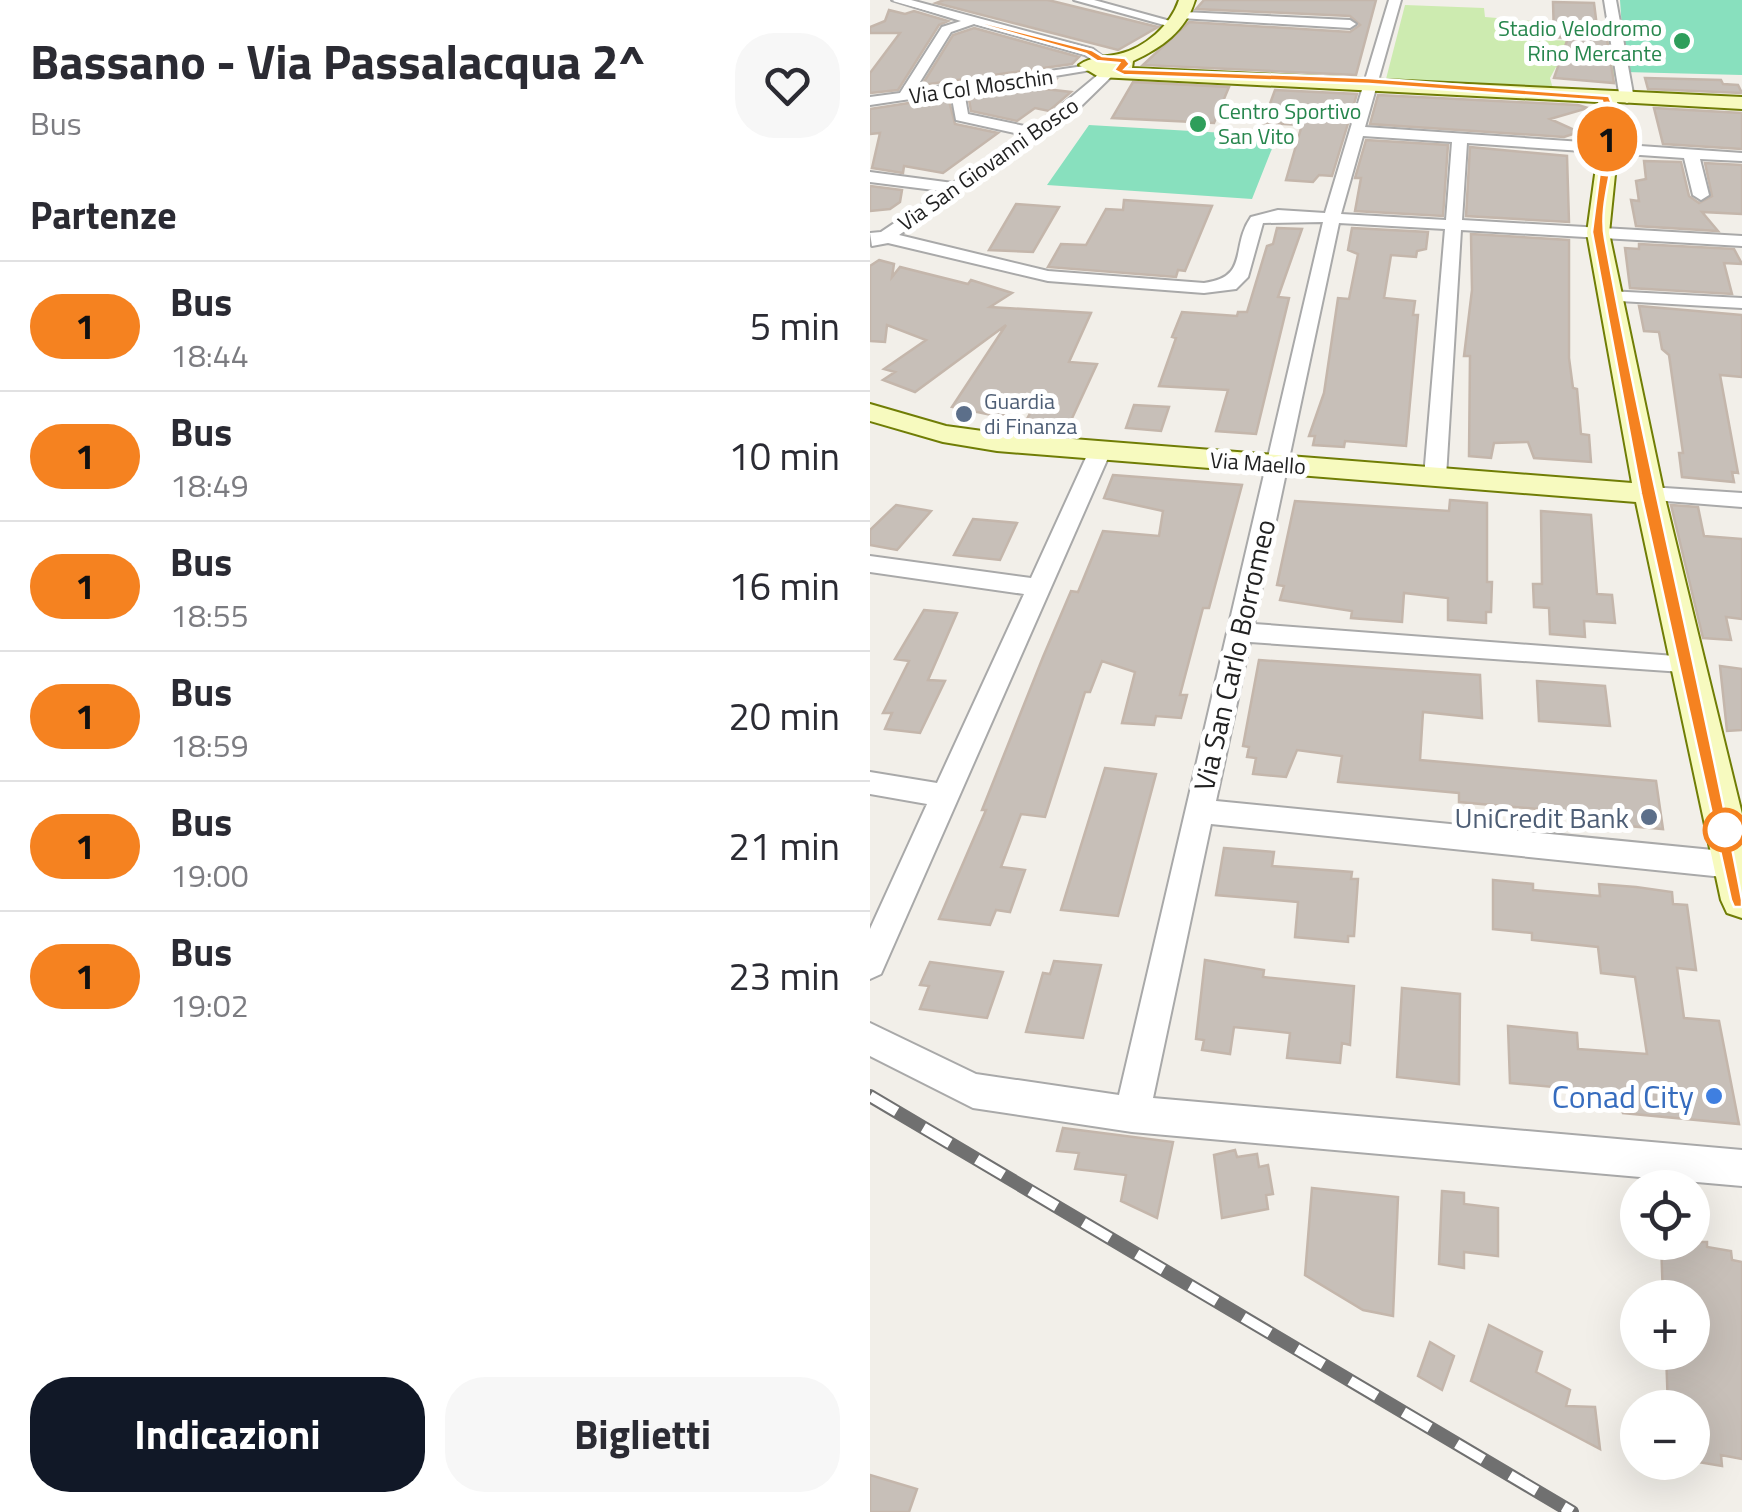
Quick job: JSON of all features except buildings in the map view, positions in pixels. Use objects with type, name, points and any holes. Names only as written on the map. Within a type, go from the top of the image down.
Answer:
[{"type":"street","points":[[898,0],[1089,52],[1109,70]]},
{"type":"street","points":[[1080,0],[1350,24]]},
{"type":"street","name":"Via San Carlo Borromeo","points":[[1132,1114],[1198,811],[1242,632],[1330,221],[1395,0]]},
{"type":"street","points":[[1198,811],[1737,882],[1649,494],[1598,232],[1605,147],[1615,105],[1610,0]]},
{"type":"street","name":"Via San Giovanni Bosco","points":[[875,241],[1037,133],[1109,70],[1156,41],[1186,8]]},
{"type":"street","points":[[905,96],[946,30],[973,21]]},
{"type":"street","name":"Via Col Moschin","points":[[870,101],[1109,70],[1369,81],[1615,105],[1742,103]]},
{"type":"street","points":[[957,89],[961,116],[966,120],[1037,133]]},
{"type":"street","points":[[1354,131],[1742,157]]},
{"type":"street","points":[[1435,477],[1460,137]]},
{"type":"street","points":[[1691,154],[1702,195]]},
{"type":"street","points":[[870,177],[956,188]]},
{"type":"street","points":[[875,241],[1048,276],[1204,288],[1230,285],[1242,273],[1251,229],[1257,220],[1278,215],[1330,221],[1742,241]]},
{"type":"street","points":[[1608,296],[1742,303]]},
{"type":"street","name":"Via Maello","points":[[870,412],[943,434],[1100,451],[1649,494]]},
{"type":"street","points":[[870,964],[1100,451]]},
{"type":"street","points":[[1649,494],[1742,500]]},
{"type":"street","points":[[870,564],[1040,588]]},
{"type":"street","points":[[1242,632],[1688,666]]},
{"type":"street","points":[[870,783],[946,796]]},
{"type":"street","points":[[870,1040],[974,1092],[1132,1114],[1742,1168]]},
{"type":"green space","name":"Stadio Velodromo Rino Mercante","points":[[1620,0],[1742,0],[1742,75],[1625,72]]},
{"type":"green space","points":[[1405,5],[1484,8],[1485,17],[1543,22],[1546,40],[1610,42],[1617,77],[1556,67],[1550,78],[1553,89],[1386,79]]},
{"type":"green space","points":[[1089,125],[1277,136],[1252,199],[1047,185]]},
{"type":"railway","points":[[870,1096],[1572,1512]]},
{"type":"bus line","name":"1","points":[[898,0],[1089,52],[1100,59],[1122,60],[1126,64],[1119,70],[1124,72],[1369,81],[1606,98],[1612,116],[1605,147],[1598,232],[1608,296],[1742,900]]},
{"type":"place","name":"Stadio Velodromo Rino Mercante","points":[[1682,41]]},
{"type":"place","name":"Centro Sportivo San Vito","points":[[1198,124]]},
{"type":"place","name":"Guardia di Finanza","points":[[964,414]]},
{"type":"place","name":"UniCredit Bank","points":[[1649,817]]},
{"type":"place","name":"Conad City","points":[[1714,1096]]}]
